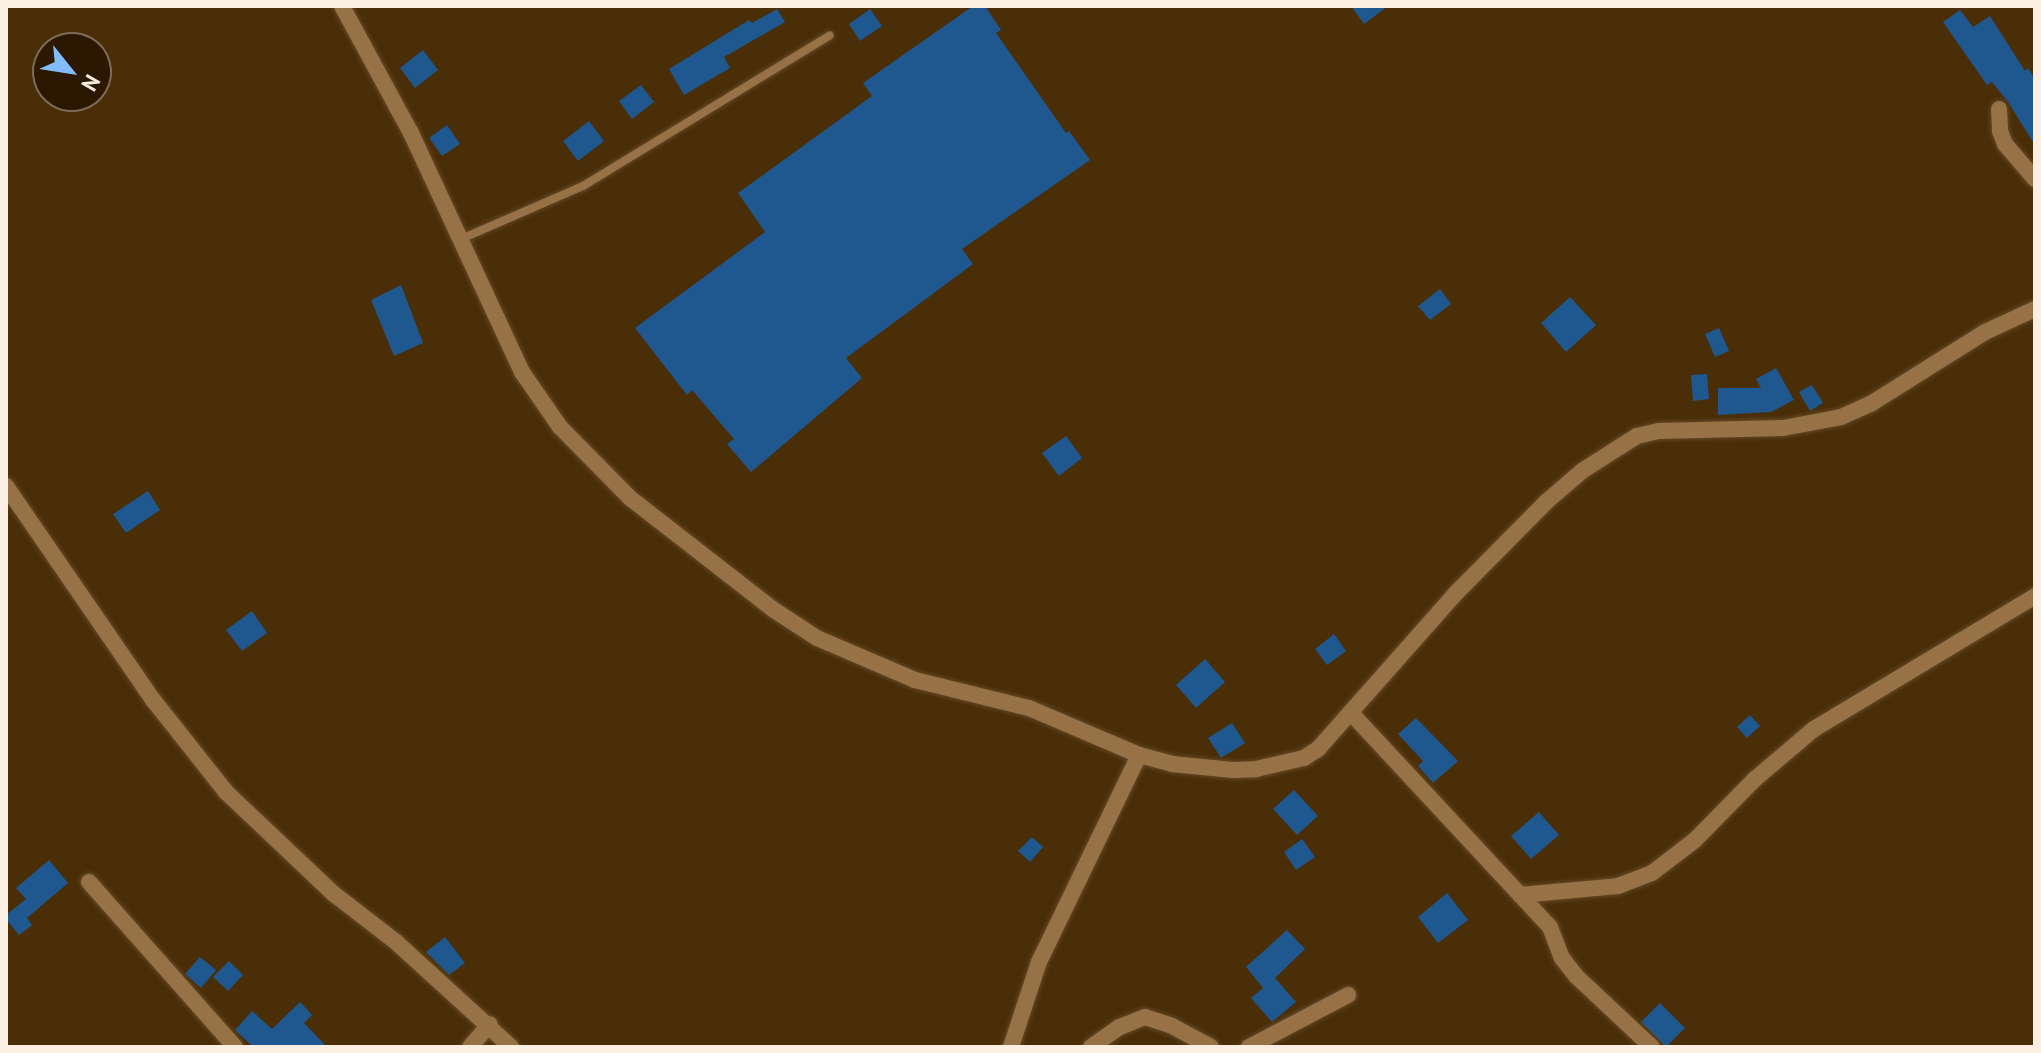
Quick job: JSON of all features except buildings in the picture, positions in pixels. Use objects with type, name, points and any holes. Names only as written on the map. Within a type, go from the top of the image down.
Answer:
[{"type":"street","points":[[342,6],[411,133],[522,372],[560,427],[630,498],[774,610],[817,638],[915,680],[1029,708],[1139,755],[1202,768],[1233,770],[1277,765],[1304,758],[1318,749],[1456,593],[1546,502],[1609,452],[1637,436],[1658,431],[1783,428],[1841,417],[1872,403],[1985,332],[2035,309]]},
{"type":"street","points":[[1999,109],[2000,131],[2005,144],[2035,179]]},
{"type":"street","points":[[6,486],[154,701],[226,792],[334,894],[490,1024],[511,1047]]},
{"type":"street","points":[[1520,895],[1605,889],[1637,881],[1652,873],[1695,840],[1755,779],[1814,729],[2035,596]]},
{"type":"street","points":[[1352,714],[1553,931],[1559,952],[1576,976],[1652,1047]]},
{"type":"street","points":[[1011,1047],[1039,962],[1139,755]]},
{"type":"street","points":[[89,882],[235,1047]]},
{"type":"street","points":[[1249,1047],[1348,995]]},
{"type":"street","points":[[1091,1047],[1120,1027],[1145,1017],[1172,1026],[1211,1047]]},
{"type":"street","points":[[470,1047],[490,1024]]},
{"type":"lane","points":[[460,240],[583,186],[830,35]]}]
